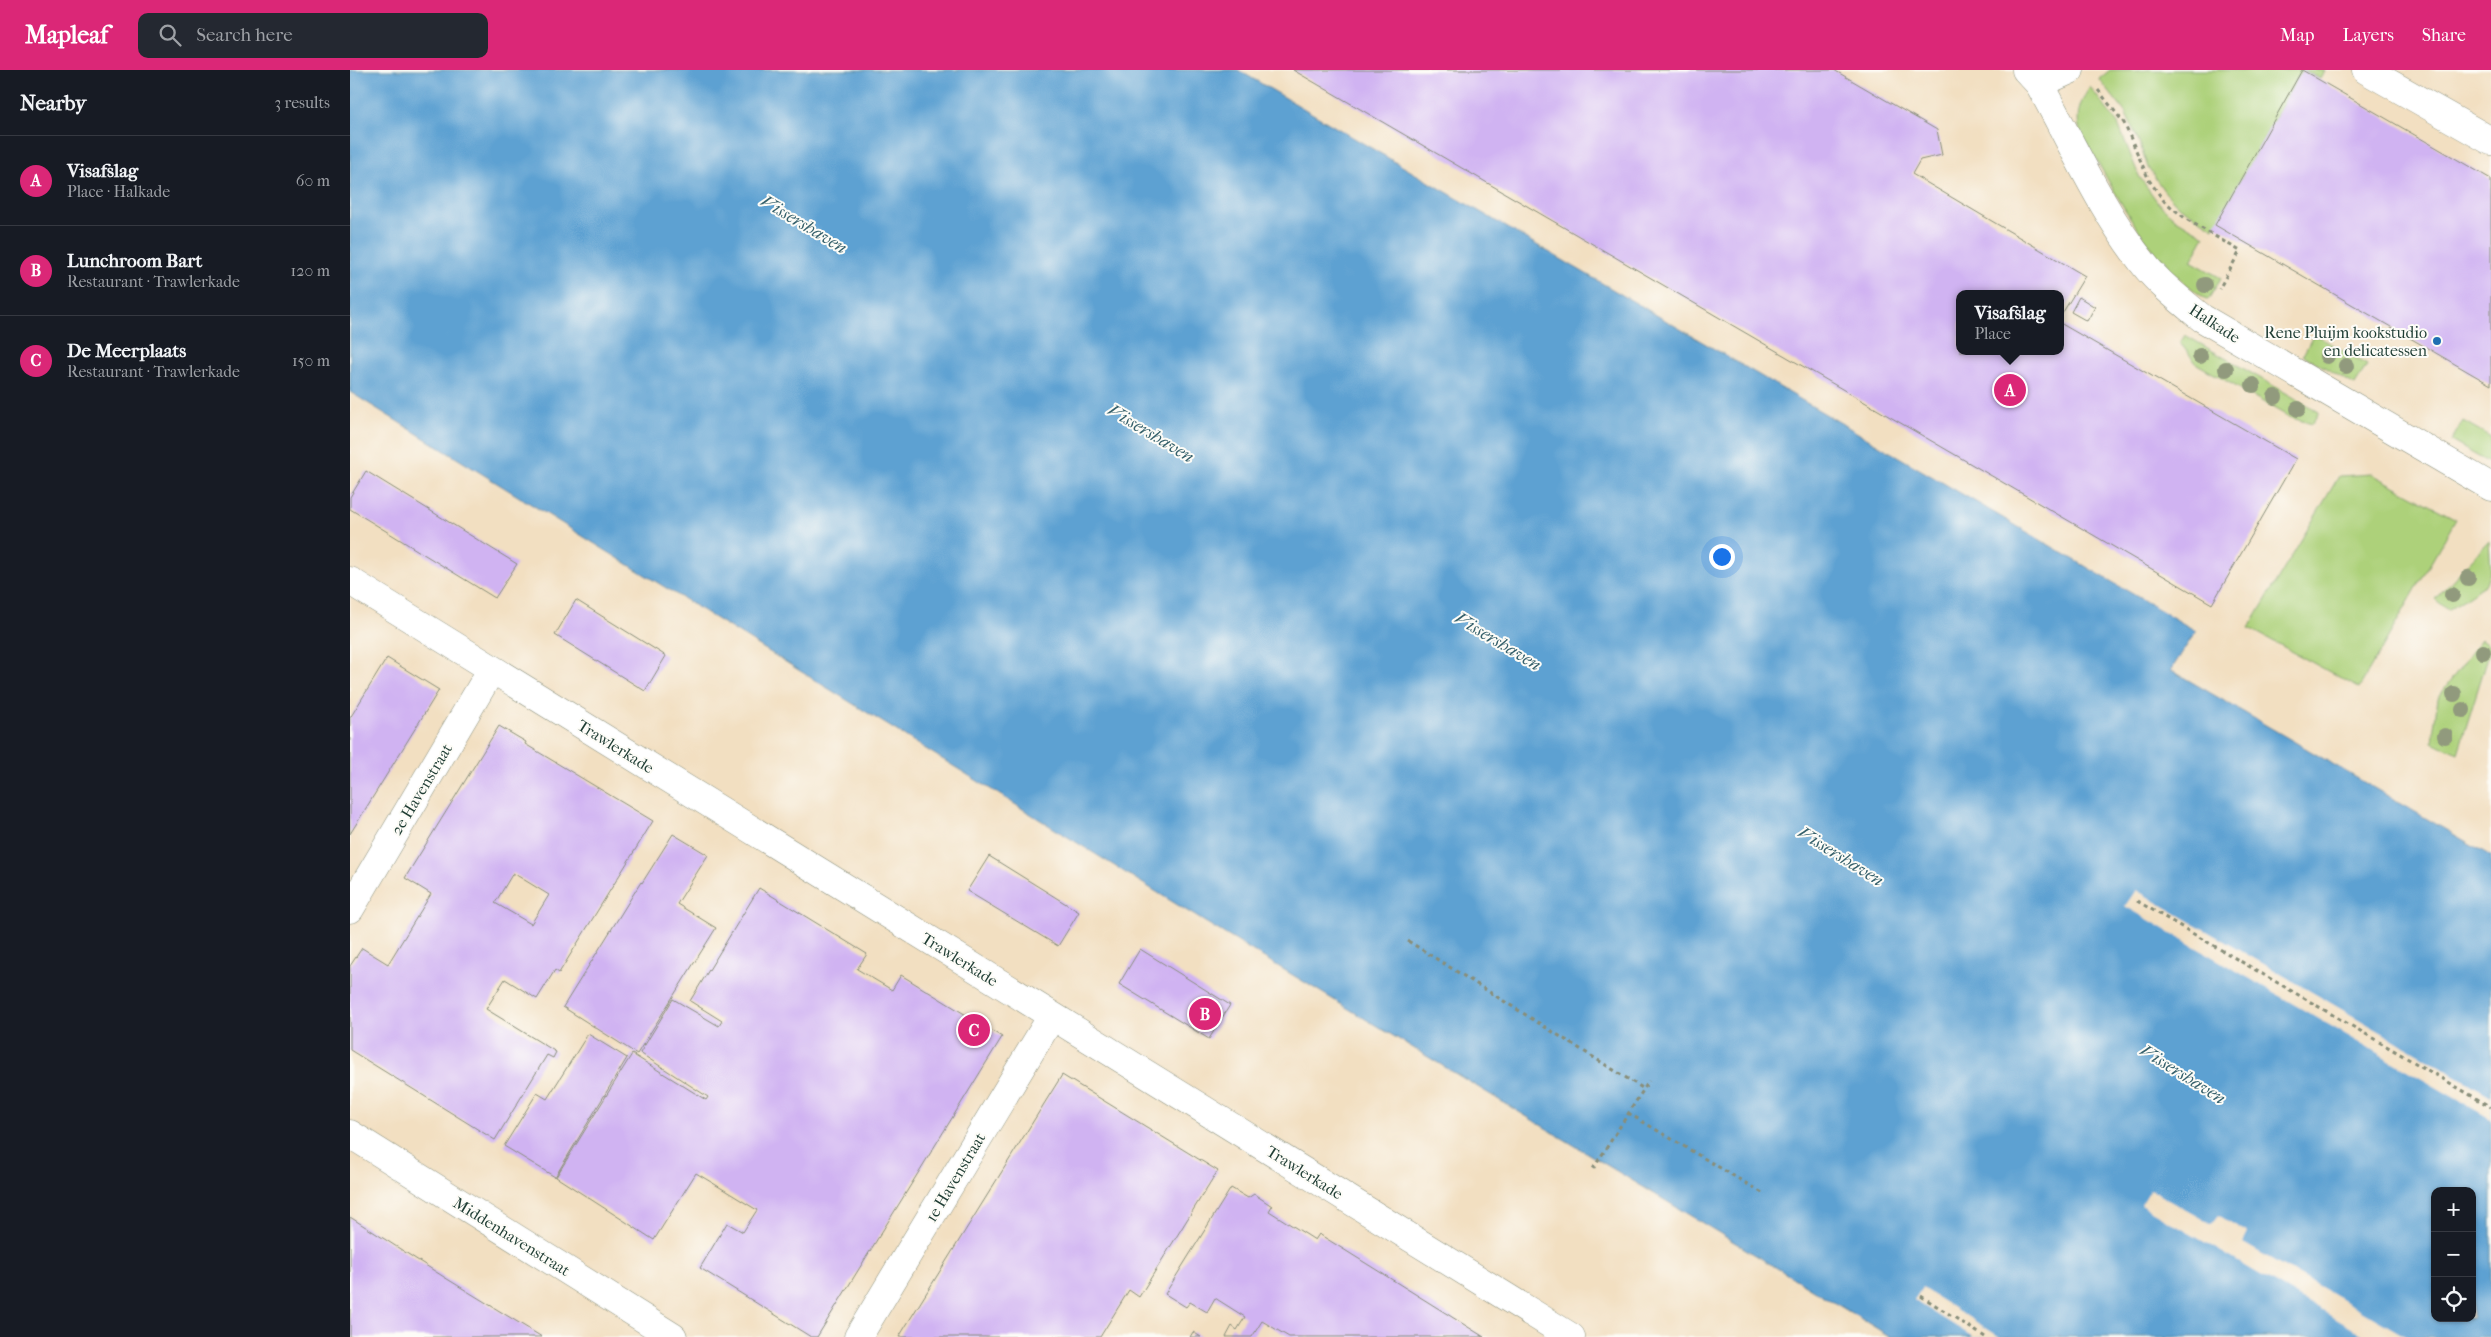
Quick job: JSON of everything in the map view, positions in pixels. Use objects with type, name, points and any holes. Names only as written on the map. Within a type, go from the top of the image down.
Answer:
[{"type":"street","points":[[2032,77],[2070,70]]},
{"type":"street","points":[[2366,70],[2491,141]]},
{"type":"street","name":"Halkade","points":[[2032,77],[2114,222],[2143,264],[2168,290],[2203,318],[2491,487]]},
{"type":"street","name":"Trawlerkade","points":[[350,581],[1571,1337]]},
{"type":"street","name":"2e Havenstraat","points":[[350,910],[492,669]]},
{"type":"street","name":"1e Havenstraat","points":[[858,1337],[1052,1016]]},
{"type":"street","name":"Middenhavenstraat","points":[[350,1134],[673,1337]]},
{"type":"path","points":[[2094,85],[2124,123],[2149,180],[2164,201],[2186,219],[2240,252],[2203,318]]},
{"type":"path","points":[[2137,901],[2491,1108]]},
{"type":"path","points":[[1408,941],[1644,1089]]},
{"type":"path","points":[[1594,1169],[1649,1081]]},
{"type":"path","points":[[1628,1113],[1764,1194]]},
{"type":"path","points":[[1921,1296],[1985,1337]]},
{"type":"green space","points":[[2110,70],[2302,70],[2214,228],[2177,205],[2148,168],[2140,144],[2125,112],[2099,79]]},
{"type":"green space","points":[[2303,70],[2325,70],[2320,79]]},
{"type":"green space","points":[[2090,87],[2118,124],[2139,176],[2159,204],[2176,219],[2205,236],[2191,261],[2221,278],[2208,300],[2186,284],[2167,266],[2134,224],[2080,131],[2078,119],[2080,108]]},
{"type":"green space","points":[[2314,334],[2367,365],[2355,385],[2303,355]]},
{"type":"green space","points":[[2185,335],[2319,412],[2312,424],[2289,417],[2197,364],[2180,343]]},
{"type":"green space","points":[[2463,421],[2491,437],[2491,464],[2451,441]]},
{"type":"green space","points":[[2372,474],[2456,519],[2359,688],[2249,628],[2339,476]]},
{"type":"green space","points":[[2489,541],[2491,569],[2486,584],[2448,610],[2435,599]]},
{"type":"green space","points":[[2481,639],[2491,647],[2458,753],[2432,742],[2438,698]]},
{"type":"water","name":"Vissershaven","points":[[350,70],[1238,70],[2196,631],[2171,670],[2491,856],[2491,1337],[1891,1337],[1205,922],[350,392]]},
{"type":"pier","points":[[2136,890],[2491,1096],[2491,1119],[2125,906]]},
{"type":"pier","points":[[2150,1190],[2211,1224],[2218,1215],[2248,1233],[2243,1243],[2407,1337],[2367,1337],[2141,1205]]},
{"type":"pier","points":[[1922,1288],[2000,1337],[1973,1337],[1914,1300]]},
{"type":"building","points":[[1293,70],[1834,70],[1937,130],[1942,155],[1920,160],[1912,174],[2085,276],[2064,310],[2064,290],[1956,290],[1956,355],[2064,355],[2064,325],[2296,459],[2212,604]]},
{"type":"building","points":[[2302,70],[2491,179],[2491,385],[2215,225]]},
{"type":"building","points":[[2079,297],[2095,307],[2087,321],[2071,312]]},
{"type":"building","points":[[366,471],[517,564],[495,598],[350,509],[350,497]]},
{"type":"building","points":[[576,600],[666,656],[645,691],[555,635]]},
{"type":"building","points":[[387,658],[439,690],[350,834],[350,718]]},
{"type":"building","points":[[499,726],[526,742],[525,744],[653,821],[559,973],[555,970],[537,999],[505,979],[486,1009],[556,1052],[553,1058],[547,1055],[495,1140],[350,1050],[350,966],[362,948],[388,964],[431,894],[405,878]],"holes":[[[513,873],[549,895],[531,924],[495,903]]]},
{"type":"building","points":[[673,834],[708,855],[677,904],[716,928],[637,1054],[563,1007]]},
{"type":"building","points":[[989,856],[1079,912],[1058,946],[967,891]]},
{"type":"building","points":[[759,888],[867,954],[857,969],[892,990],[901,975],[1002,1037],[817,1337],[811,1337],[700,1268],[727,1223],[743,1232],[757,1210],[696,1173],[654,1240],[556,1177],[632,1054],[706,1100],[708,1097],[640,1053],[673,999],[719,1026],[722,1021],[690,1001]]},
{"type":"building","points":[[1140,949],[1230,1005],[1209,1039],[1119,984]]},
{"type":"building","points":[[588,1034],[627,1058],[555,1177],[504,1146],[537,1093],[547,1099]]},
{"type":"building","points":[[1062,1075],[1218,1171],[1139,1297],[1129,1290],[1100,1337],[899,1337]]},
{"type":"building","points":[[1231,1188],[1248,1198],[1254,1194],[1272,1206],[1269,1211],[1315,1240],[1319,1234],[1484,1337],[1289,1337],[1262,1321],[1252,1337],[1226,1337],[1232,1326],[1237,1330],[1245,1317],[1215,1298],[1207,1312],[1190,1302],[1186,1307],[1165,1294]]},
{"type":"building","points":[[350,1217],[444,1277],[542,1337],[350,1337]]},
{"type":"building","points":[[1193,1332],[1201,1337],[1190,1337]]},
{"type":"place","name":"Rene Pluijm kookstudio en delicatessen","points":[[2437,341]]},
{"type":"place","name":"Visafslag","points":[[2010,390]]},
{"type":"place","name":"Lunchroom Bart","points":[[1205,1014]]},
{"type":"place","name":"De Meerplaats","points":[[974,1030]]}]
